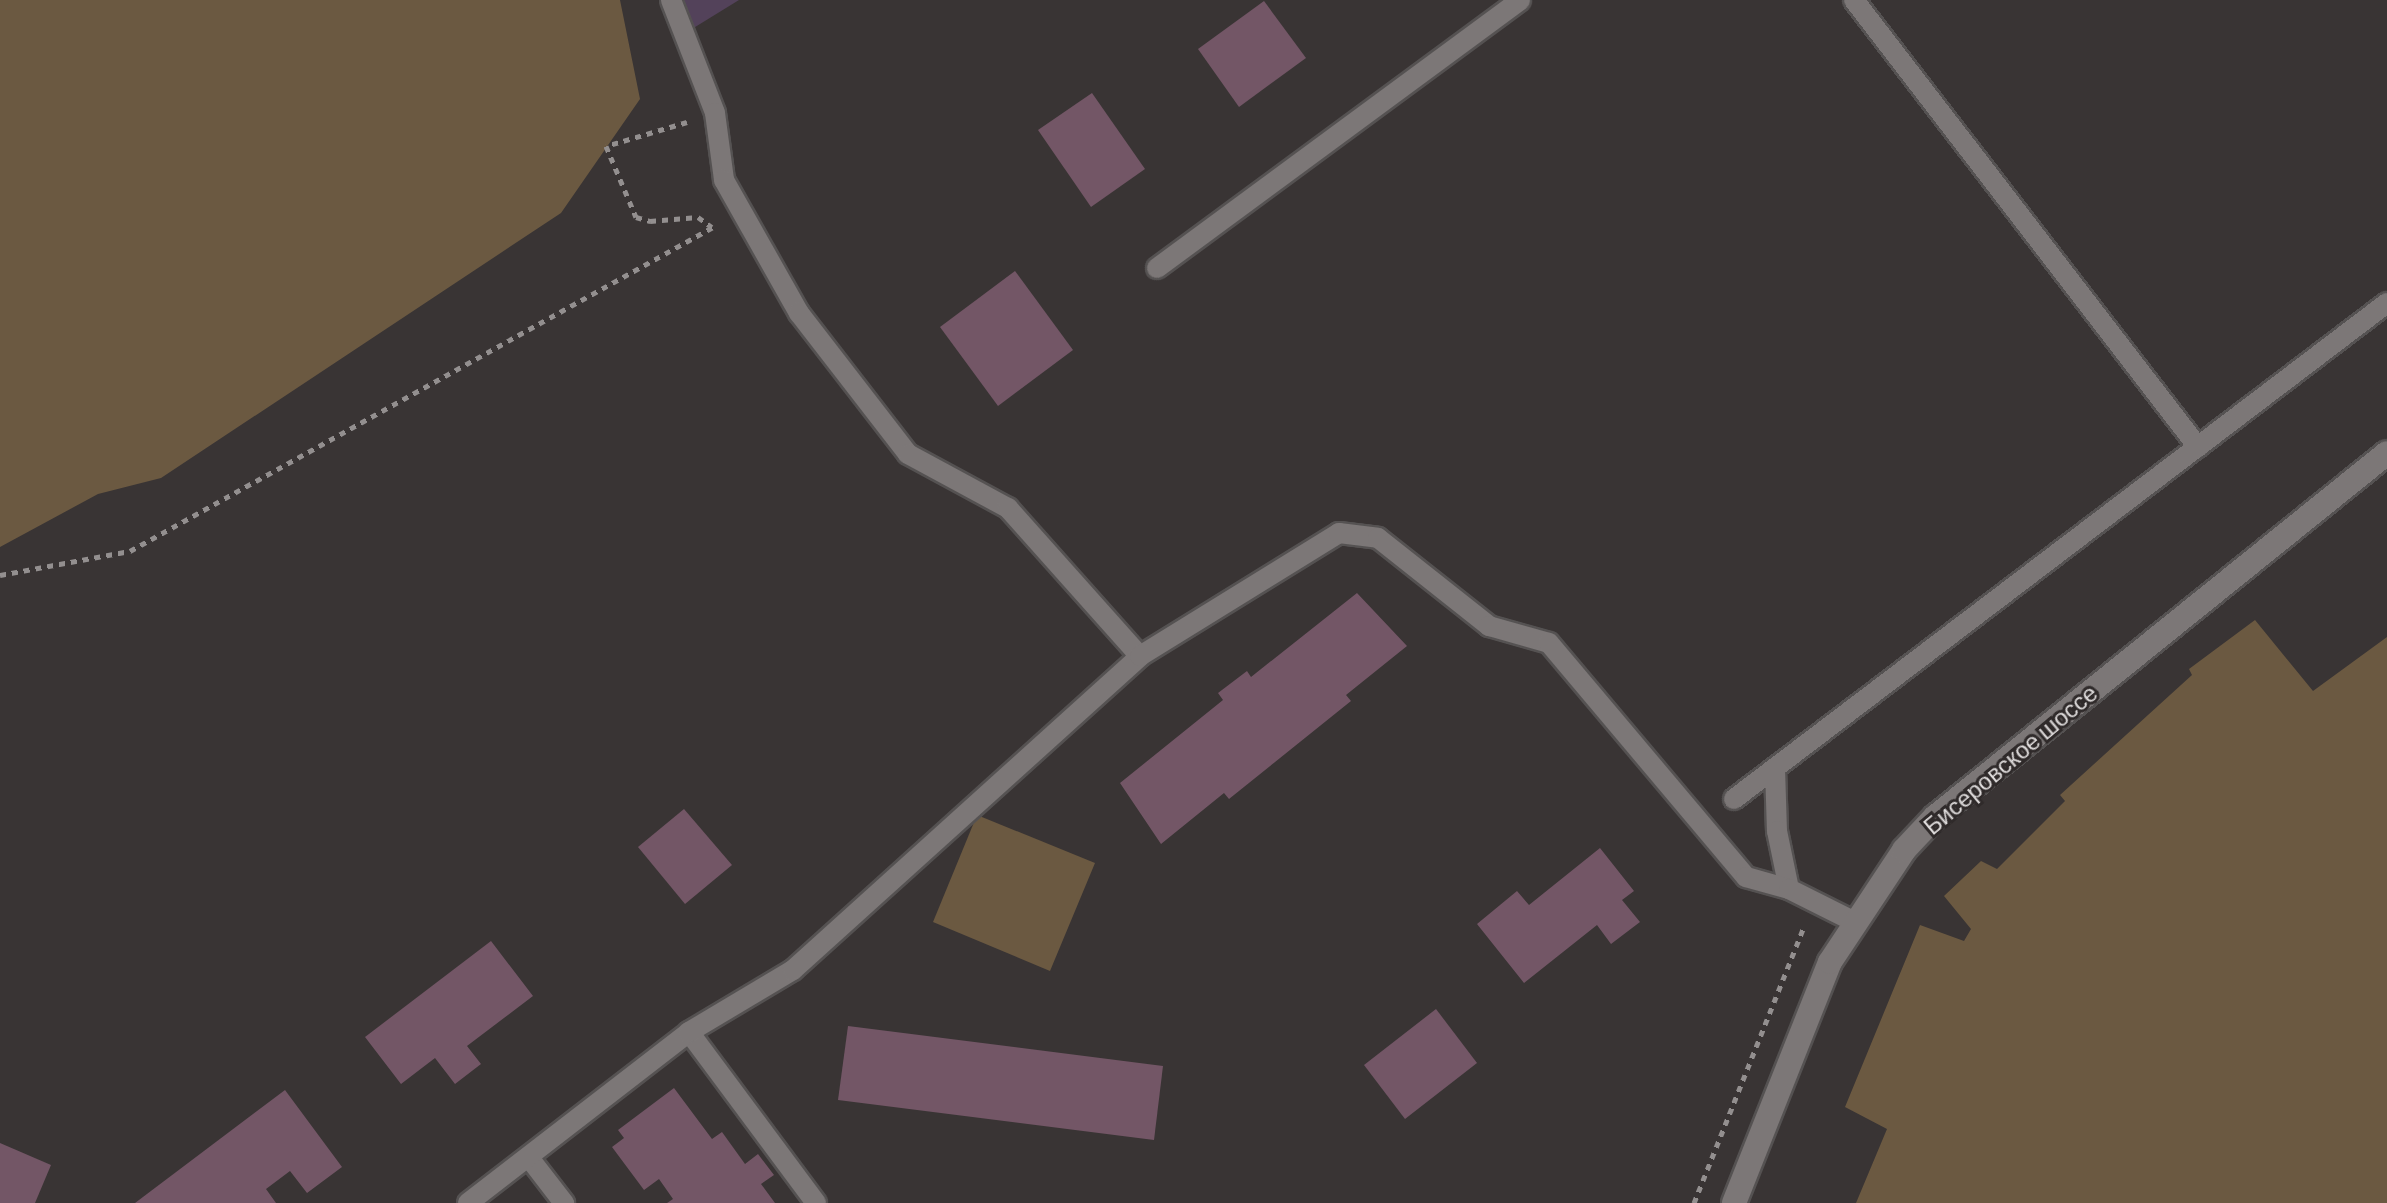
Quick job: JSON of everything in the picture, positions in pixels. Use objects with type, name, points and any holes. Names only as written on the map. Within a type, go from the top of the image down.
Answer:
[{"type":"main road","name":"Бисеровское шоссе","points":[[1734,1203],[1830,962],[1853,921],[1935,817],[2387,453]]},
{"type":"lane","points":[[671,0],[715,113],[724,180],[799,313],[908,454],[1008,508],[1140,656]]},
{"type":"lane","points":[[1157,268],[1520,0]]},
{"type":"lane","points":[[1854,0],[2198,447]]},
{"type":"lane","points":[[1734,799],[2387,303]]},
{"type":"lane","points":[[468,1203],[530,1159],[689,1032],[793,970],[1140,656],[1339,533],[1378,538],[1489,626],[1549,643],[1725,858],[1746,877],[1814,899],[1853,921]]},
{"type":"lane","points":[[1775,768],[1777,831],[1789,889]]},
{"type":"lane","points":[[689,1032],[816,1203]]},
{"type":"lane","points":[[530,1159],[564,1203]]},
{"type":"path","points":[[715,113],[606,146],[636,217],[650,221],[698,217],[724,233]]},
{"type":"path","points":[[0,575],[130,551],[713,227]]},
{"type":"path","points":[[1694,1203],[1814,899]]},
{"type":"shaded area","points":[[0,0],[620,0],[640,99],[561,213],[161,478],[98,494],[0,547]]},
{"type":"shaded area","points":[[683,0],[739,0],[687,32]]},
{"type":"shaded area","points":[[2255,620],[2313,691],[2387,637],[2387,1203],[1856,1203],[1887,1129],[1845,1107],[1920,925],[1964,941],[1971,929],[1944,896],[1981,861],[1997,869],[2065,801],[2060,795],[2192,675],[2189,669]]},
{"type":"shaded area","points":[[977,815],[1095,863],[1050,971],[933,922]]},
{"type":"building","points":[[1264,1],[1306,58],[1239,107],[1198,49]]},
{"type":"building","points":[[1092,93],[1145,169],[1091,207],[1038,130]]},
{"type":"building","points":[[1015,271],[1073,350],[998,406],[940,327]]},
{"type":"building","points":[[1357,593],[1407,646],[1346,695],[1351,701],[1229,799],[1224,793],[1161,844],[1120,783],[1223,700],[1218,693],[1247,671],[1251,677]]},
{"type":"building","points":[[684,809],[732,865],[685,904],[638,847]]},
{"type":"building","points":[[1600,848],[1634,891],[1622,900],[1640,922],[1611,944],[1597,925],[1524,983],[1477,924],[1517,891],[1529,905]]},
{"type":"building","points":[[491,941],[533,996],[467,1046],[481,1064],[455,1084],[435,1058],[401,1084],[365,1037]]},
{"type":"building","points":[[1436,1009],[1477,1063],[1405,1119],[1364,1065]]},
{"type":"building","points":[[848,1026],[1163,1066],[1154,1140],[838,1100]]},
{"type":"building","points":[[674,1088],[712,1139],[722,1132],[745,1164],[758,1154],[774,1175],[761,1184],[775,1203],[667,1203],[673,1199],[659,1179],[644,1190],[612,1147],[624,1138],[618,1130]]},
{"type":"building","points":[[285,1090],[342,1167],[307,1193],[290,1171],[266,1189],[276,1203],[135,1203]]},
{"type":"building","points":[[0,1143],[51,1165],[35,1203],[0,1203]]}]
